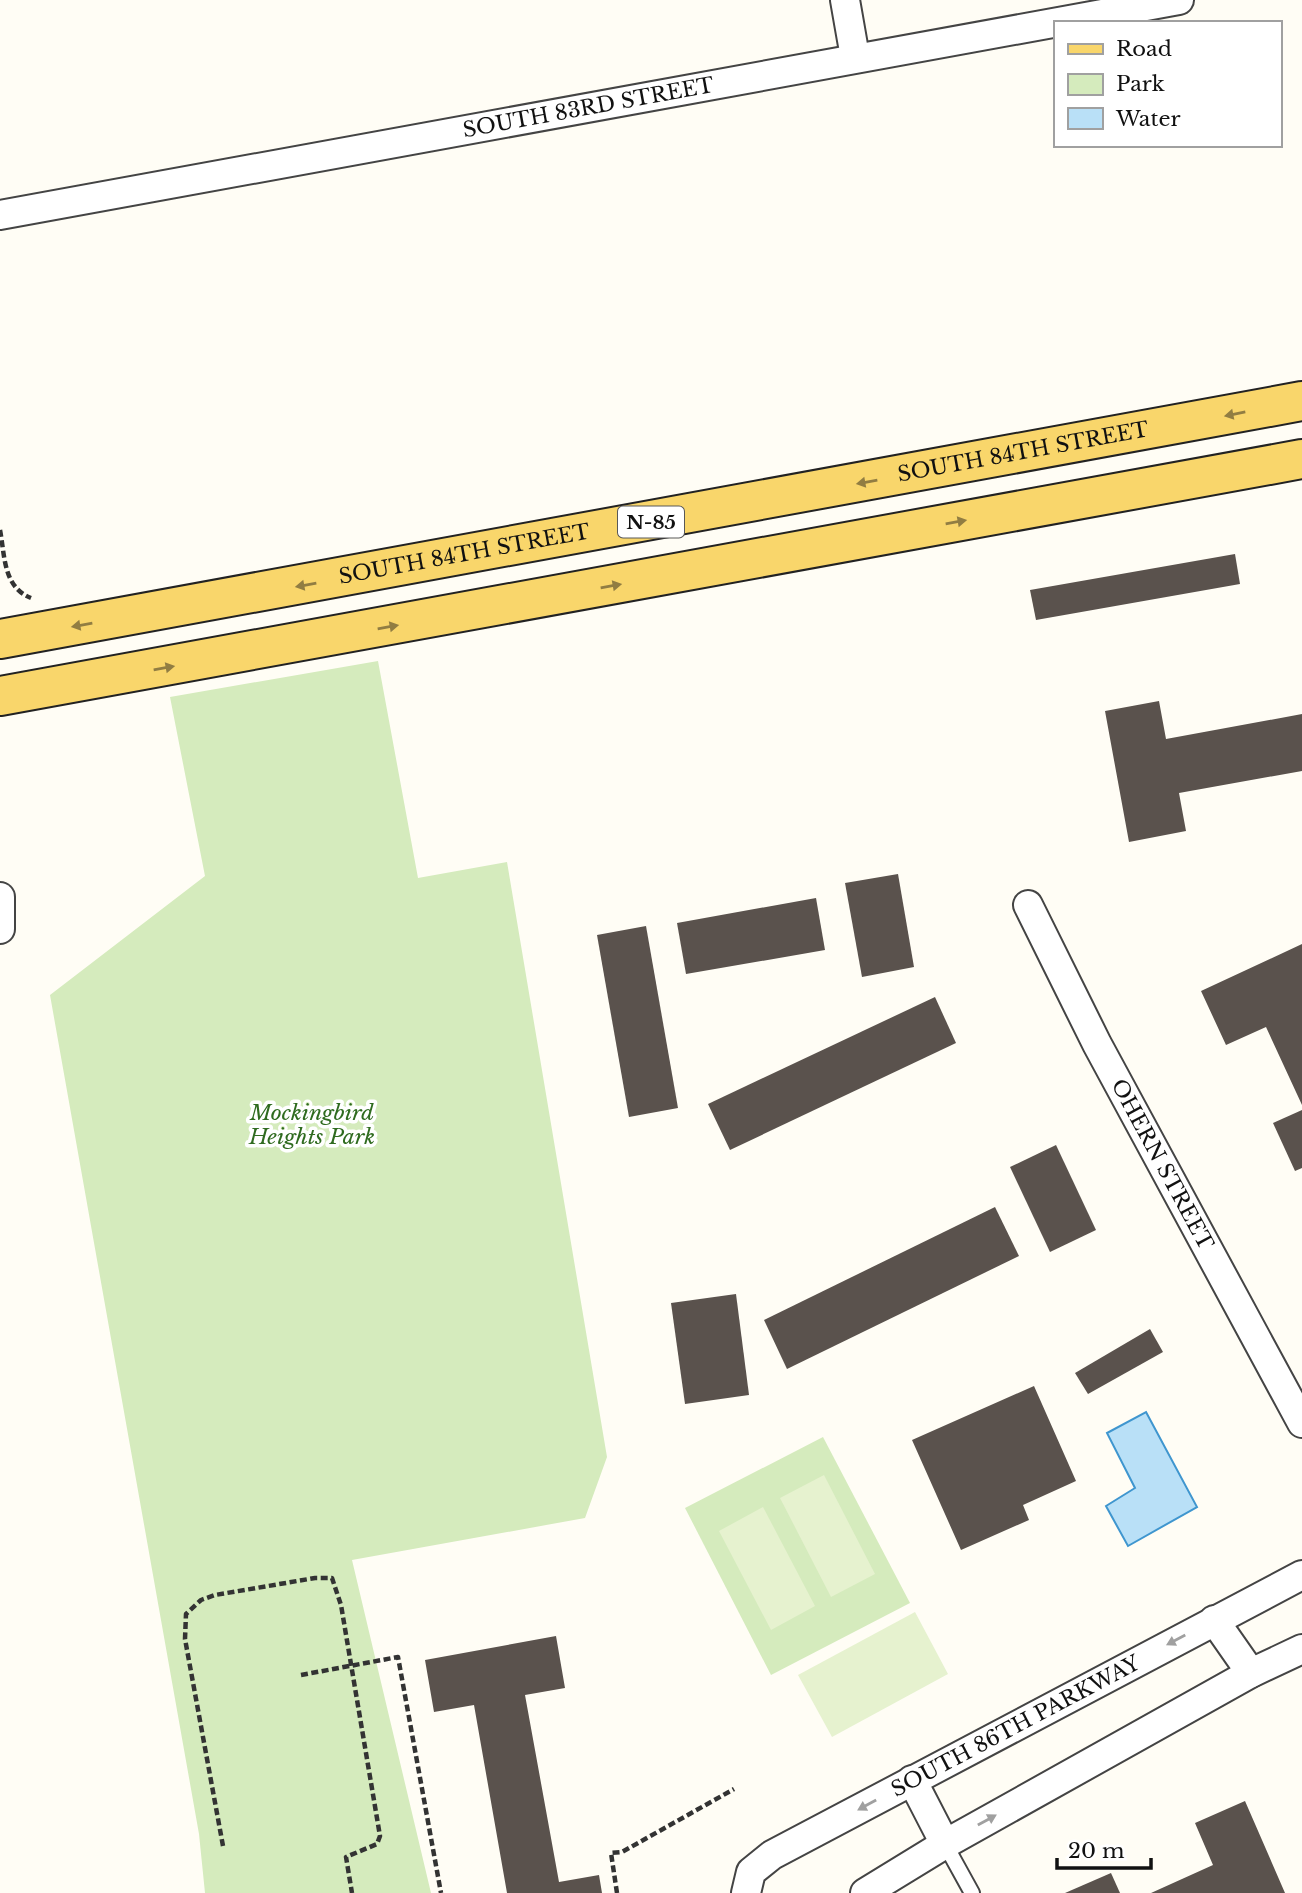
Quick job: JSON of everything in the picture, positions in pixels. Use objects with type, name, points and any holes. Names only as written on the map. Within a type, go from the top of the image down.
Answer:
[{"type":"main road","name":"SOUTH 84TH STREET","points":[[0,639],[1302,401]]},
{"type":"main road","points":[[0,696],[1302,459]]},
{"type":"street","points":[[845,0],[855,57]]},
{"type":"street","name":"SOUTH 83RD STREET","points":[[1060,21],[1179,0]]},
{"type":"street","name":"SOUTH 83RD STREET","points":[[0,215],[1054,22]]},
{"type":"street","points":[[0,897],[0,929]]},
{"type":"street","name":"OHERN STREET","points":[[1028,905],[1097,1044],[1302,1423]]},
{"type":"street","name":"SOUTH 86TH PARKWAY","points":[[746,1893],[751,1872],[772,1854],[1302,1575]]},
{"type":"street","points":[[1214,1620],[1251,1673]]},
{"type":"street","points":[[865,1893],[945,1844],[1251,1673],[1302,1648]]},
{"type":"street","points":[[912,1780],[945,1844]]},
{"type":"lane","points":[[945,1844],[972,1893]]},
{"type":"path","points":[[0,530],[10,583],[19,593],[34,599]]},
{"type":"path","points":[[223,1846],[185,1639],[186,1614],[190,1607],[215,1595],[315,1578],[332,1578],[341,1605],[380,1836],[377,1844],[346,1857],[352,1893]]},
{"type":"path","points":[[301,1675],[398,1657],[441,1893]]},
{"type":"path","points":[[617,1893],[611,1853],[622,1852],[734,1789]]},
{"type":"green space","name":"Mockingbird Heights Park","points":[[378,661],[418,878],[507,862],[607,1457],[585,1518],[352,1560],[431,1893],[205,1893],[199,1834],[50,995],[205,876],[170,697]]},
{"type":"green space","points":[[823,1437],[910,1603],[771,1675],[685,1508]]},
{"type":"green space","points":[[824,1475],[875,1574],[831,1597],[780,1498]]},
{"type":"green space","points":[[763,1507],[815,1606],[771,1630],[719,1531]]},
{"type":"green space","points":[[915,1612],[948,1674],[832,1737],[798,1675]]},
{"type":"water","points":[[1146,1412],[1197,1507],[1128,1546],[1106,1506],[1135,1488],[1107,1433]]},
{"type":"building","points":[[1235,554],[1240,584],[1036,620],[1030,590]]},
{"type":"building","points":[[1159,701],[1166,739],[1302,714],[1302,771],[1179,793],[1186,831],[1129,842],[1105,711]]},
{"type":"building","points":[[898,874],[914,967],[862,977],[845,883]]},
{"type":"building","points":[[816,898],[825,950],[686,974],[677,923]]},
{"type":"building","points":[[646,926],[678,1108],[629,1117],[597,935]]},
{"type":"building","points":[[1302,944],[1302,1105],[1266,1027],[1226,1045],[1201,991]]},
{"type":"building","points":[[935,997],[956,1043],[730,1150],[708,1104]]},
{"type":"building","points":[[1302,1110],[1302,1168],[1295,1171],[1273,1123]]},
{"type":"building","points":[[1056,1145],[1096,1230],[1050,1252],[1010,1167]]},
{"type":"building","points":[[995,1207],[1019,1256],[787,1369],[764,1320]]},
{"type":"building","points":[[736,1294],[749,1395],[685,1404],[671,1303]]},
{"type":"building","points":[[1150,1329],[1163,1352],[1088,1394],[1075,1373]]},
{"type":"building","points":[[1034,1386],[1076,1481],[1023,1505],[1029,1520],[961,1550],[912,1440]]},
{"type":"building","points":[[556,1636],[565,1688],[525,1695],[559,1882],[599,1875],[602,1893],[507,1893],[474,1705],[434,1712],[425,1660]]},
{"type":"building","points":[[1245,1801],[1285,1893],[1151,1893],[1213,1865],[1195,1823]]},
{"type":"building","points":[[1111,1873],[1120,1893],[1065,1893]]}]
